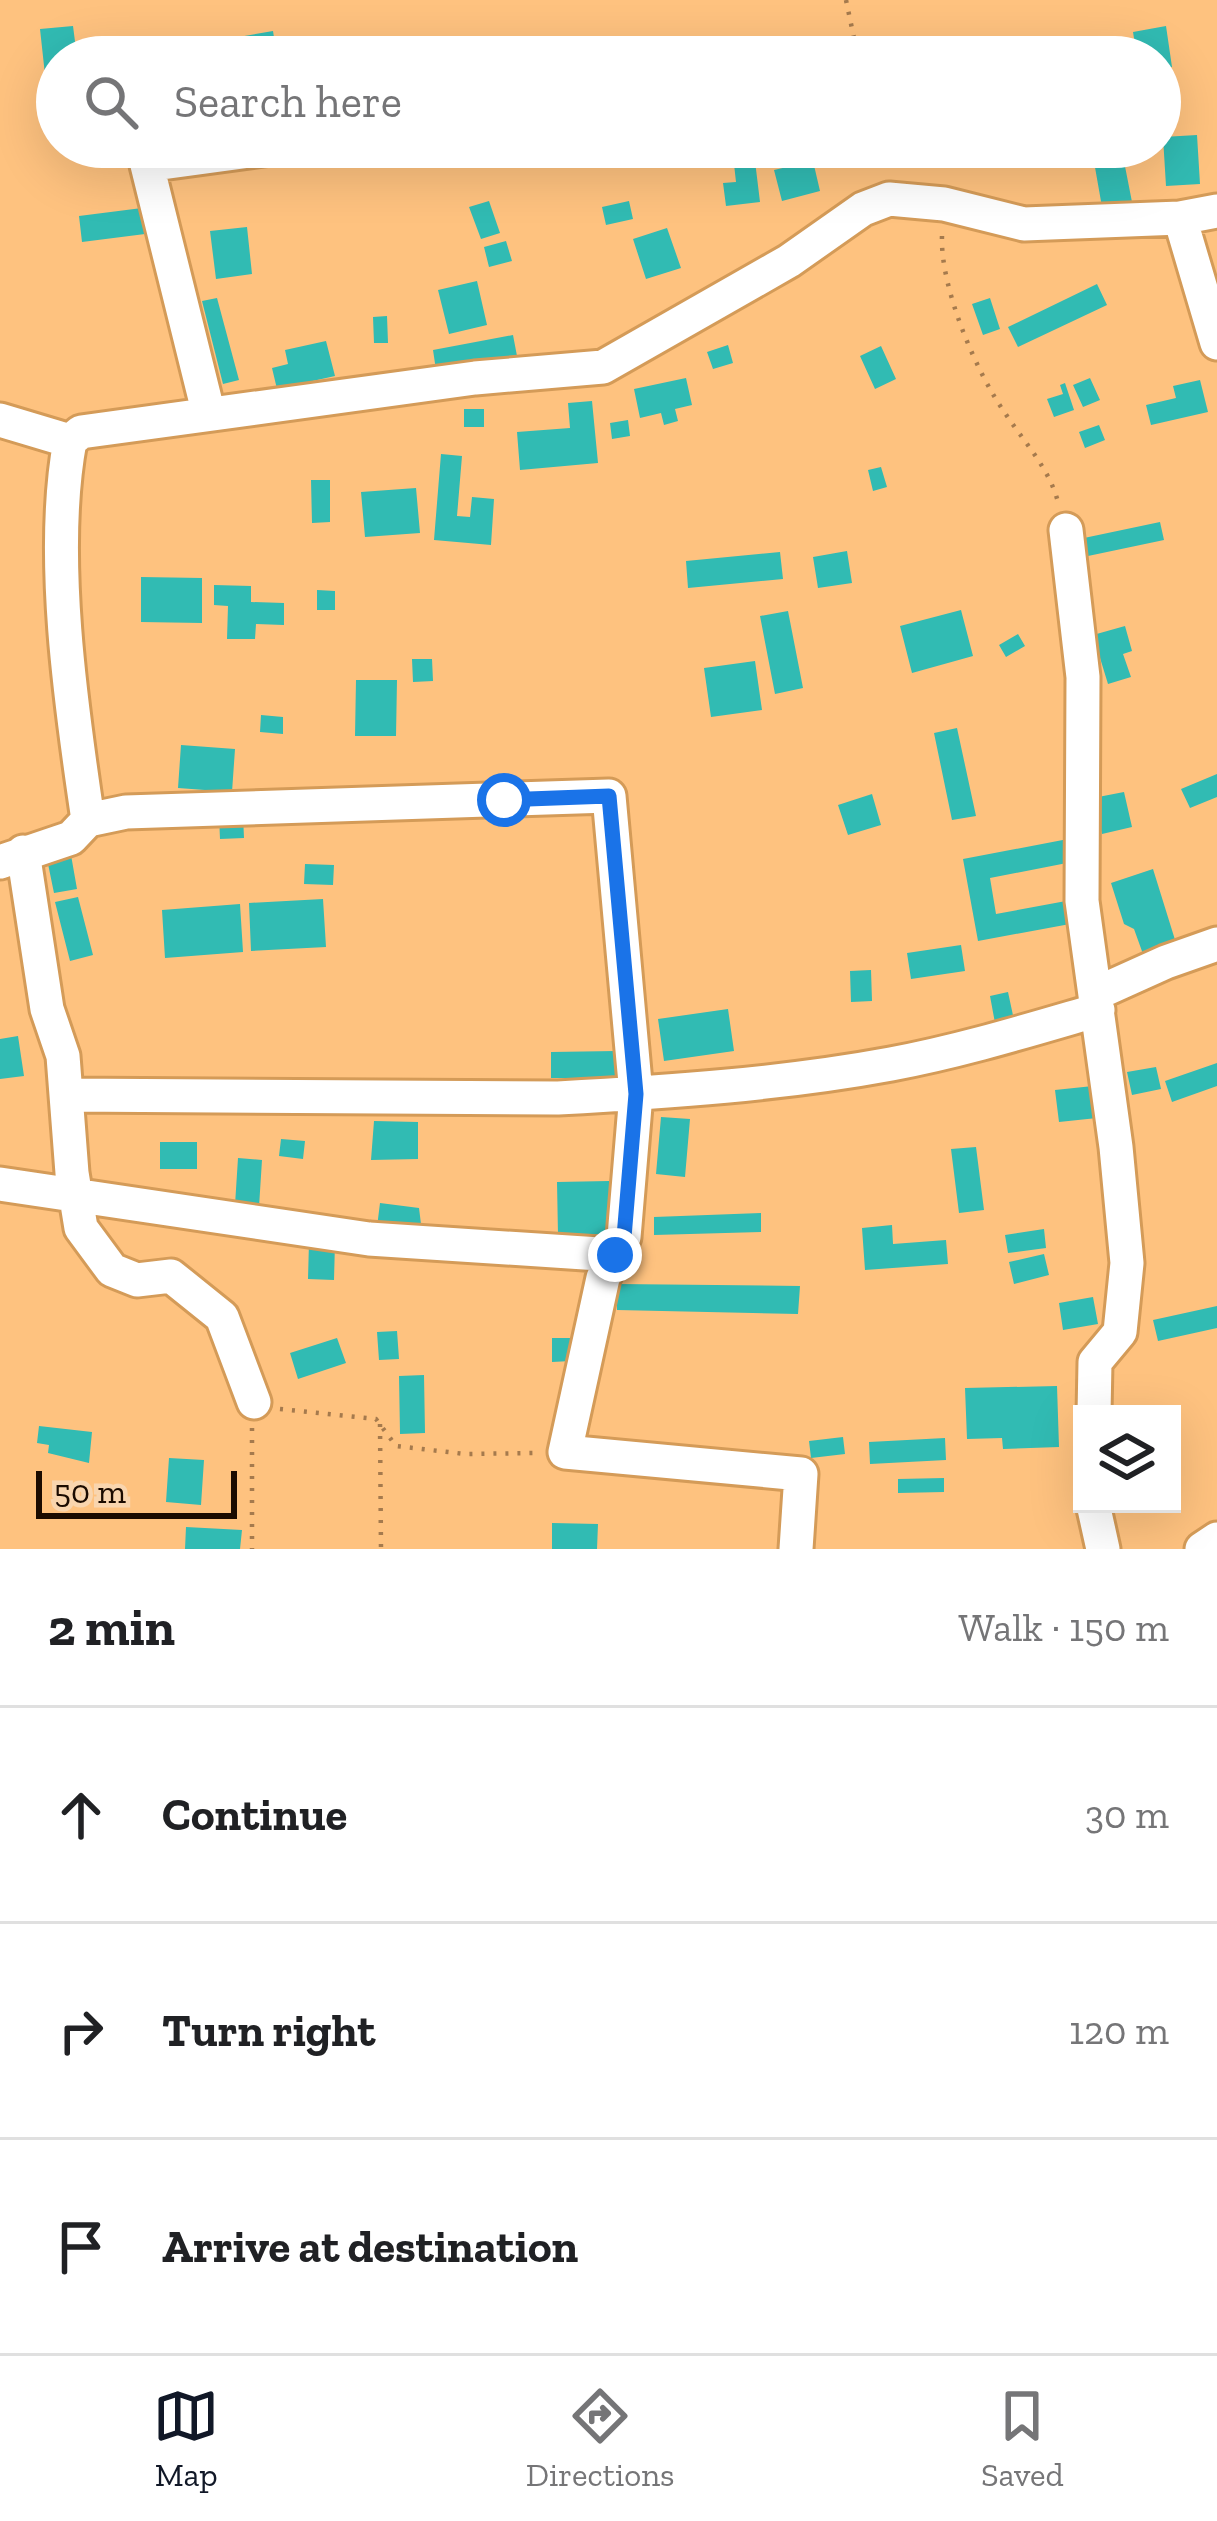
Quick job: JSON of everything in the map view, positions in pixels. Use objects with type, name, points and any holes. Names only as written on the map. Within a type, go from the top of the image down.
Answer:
[{"type":"street","points":[[148,168],[208,411]]},
{"type":"street","points":[[88,820],[64,599],[62,484],[70,441],[81,432],[208,411],[603,367],[789,261],[863,209],[889,199],[944,204],[1024,224],[1180,218],[1217,211]]},
{"type":"street","points":[[1180,218],[1217,343]]},
{"type":"street","points":[[0,420],[70,441]]},
{"type":"street","points":[[1066,530],[1082,677],[1082,901],[1126,1263],[1120,1332],[1095,1361],[1094,1405]]},
{"type":"street","points":[[254,1402],[222,1317],[171,1276],[137,1280],[112,1270],[82,1228],[63,1057],[47,1010],[12,857],[71,838],[88,820],[126,812],[609,796],[636,1094],[624,1237],[603,1278],[565,1452],[801,1474],[796,1549]]},
{"type":"street","points":[[67,1095],[558,1098],[636,1094],[887,1065],[961,1050],[1097,1002],[1166,962],[1217,944]]},
{"type":"street","points":[[0,1184],[369,1239],[615,1255]]},
{"type":"street","points":[[1095,1513],[1103,1549]]},
{"type":"street","points":[[1202,1549],[1217,1539]]},
{"type":"path","points":[[847,0],[855,36]]},
{"type":"path","points":[[944,204],[941,245],[962,332],[1000,407],[1052,480],[1066,530]]},
{"type":"path","points":[[253,1549],[254,1402],[291,1413],[376,1419],[397,1446],[465,1454],[565,1452]]},
{"type":"path","points":[[380,1424],[382,1549]]},
{"type":"building","points":[[73,26],[74,36],[41,36],[40,29]]},
{"type":"building","points":[[1166,26],[1167,36],[1134,36],[1133,32]]},
{"type":"building","points":[[1197,135],[1200,184],[1166,186],[1165,168],[1181,168],[1181,136]]},
{"type":"building","points":[[734,168],[756,168],[760,202],[726,206],[723,183],[736,182]]},
{"type":"building","points":[[815,168],[820,191],[782,201],[774,170]]},
{"type":"building","points":[[1095,168],[1125,168],[1132,202],[1102,207]]},
{"type":"building","points":[[489,201],[500,233],[481,239],[469,207]]},
{"type":"building","points":[[629,201],[633,219],[606,225],[602,207]]},
{"type":"building","points":[[142,208],[145,234],[82,242],[79,216]]},
{"type":"building","points":[[247,227],[252,274],[216,279],[210,231]]},
{"type":"building","points":[[667,228],[681,268],[646,279],[633,239]]},
{"type":"building","points":[[506,241],[512,261],[489,267],[484,247]]},
{"type":"building","points":[[477,281],[487,325],[449,334],[438,290]]},
{"type":"building","points":[[1097,284],[1107,305],[1018,347],[1008,327]]},
{"type":"building","points":[[217,298],[239,380],[223,384],[202,301]]},
{"type":"building","points":[[990,298],[1000,329],[983,335],[972,304]]},
{"type":"building","points":[[387,316],[388,343],[374,343],[373,317]]},
{"type":"building","points":[[513,335],[517,356],[436,370],[433,350]]},
{"type":"building","points":[[326,341],[335,376],[277,389],[272,368],[288,364],[285,350]]},
{"type":"building","points":[[728,345],[733,363],[713,369],[707,352]]},
{"type":"building","points":[[881,346],[896,379],[875,389],[860,356]]},
{"type":"building","points":[[686,378],[692,405],[675,409],[678,421],[664,425],[661,413],[640,418],[634,389]]},
{"type":"building","points":[[1090,378],[1100,400],[1083,407],[1073,385]]},
{"type":"building","points":[[1200,380],[1208,412],[1151,425],[1146,405],[1176,398],[1173,386]]},
{"type":"building","points":[[1065,383],[1074,410],[1054,417],[1047,399],[1063,394],[1060,385]]},
{"type":"building","points":[[592,401],[598,463],[520,470],[517,432],[570,428],[568,403]]},
{"type":"building","points":[[464,409],[484,409],[484,427],[464,427]]},
{"type":"building","points":[[628,420],[630,436],[612,439],[610,423]]},
{"type":"building","points":[[1099,425],[1105,440],[1085,448],[1079,432]]},
{"type":"building","points":[[441,454],[462,456],[457,516],[470,517],[472,497],[494,499],[491,545],[434,540]]},
{"type":"building","points":[[881,467],[887,487],[873,491],[868,470]]},
{"type":"building","points":[[311,480],[330,480],[330,522],[312,523]]},
{"type":"building","points":[[416,488],[420,533],[365,537],[361,492]]},
{"type":"building","points":[[1160,522],[1164,540],[1088,556],[1084,538]]},
{"type":"building","points":[[847,551],[852,583],[818,588],[813,557]]},
{"type":"building","points":[[780,552],[783,579],[688,588],[686,561]]},
{"type":"building","points":[[141,577],[202,578],[202,623],[141,622]]},
{"type":"building","points":[[214,585],[251,586],[251,602],[284,603],[284,625],[256,624],[255,639],[227,639],[228,606],[214,605]]},
{"type":"building","points":[[317,590],[335,591],[335,610],[317,610]]},
{"type":"building","points":[[961,610],[973,656],[912,673],[900,626]]},
{"type":"building","points":[[788,611],[803,688],[775,694],[760,616]]},
{"type":"building","points":[[1125,626],[1132,651],[1123,654],[1131,677],[1108,684],[1093,635]]},
{"type":"building","points":[[1018,634],[1025,646],[1006,657],[999,645]]},
{"type":"building","points":[[412,659],[432,659],[433,681],[413,682]]},
{"type":"building","points":[[755,661],[762,710],[711,717],[704,668]]},
{"type":"building","points":[[356,680],[397,680],[396,736],[355,736]]},
{"type":"building","points":[[261,715],[283,717],[283,734],[260,732]]},
{"type":"building","points":[[957,728],[976,816],[952,820],[934,733]]},
{"type":"building","points":[[181,745],[235,749],[232,792],[178,788]]},
{"type":"building","points":[[1217,774],[1217,797],[1190,808],[1181,789]]},
{"type":"building","points":[[1124,792],[1132,827],[1102,834],[1093,798]]},
{"type":"building","points":[[872,794],[881,825],[848,835],[838,805]]},
{"type":"building","points":[[243,815],[244,838],[220,839],[219,816]]},
{"type":"building","points":[[1068,839],[1072,862],[990,878],[996,914],[1066,901],[1070,924],[978,941],[963,859]]},
{"type":"building","points":[[71,855],[77,889],[54,893],[47,859]]},
{"type":"building","points":[[305,864],[334,865],[333,885],[304,884]]},
{"type":"building","points":[[1153,869],[1176,943],[1143,954],[1134,929],[1124,924],[1111,883]]},
{"type":"building","points":[[78,897],[93,955],[70,961],[55,902]]},
{"type":"building","points":[[323,899],[326,947],[251,951],[249,903]]},
{"type":"building","points":[[240,904],[243,952],[165,958],[162,910]]},
{"type":"building","points":[[961,945],[965,971],[911,979],[907,953]]},
{"type":"building","points":[[871,970],[872,1001],[851,1002],[850,971]]},
{"type":"building","points":[[1008,992],[1014,1020],[995,1023],[990,996]]},
{"type":"building","points":[[728,1009],[734,1051],[664,1061],[658,1019]]},
{"type":"building","points":[[18,1036],[24,1076],[0,1079],[0,1039]]},
{"type":"building","points":[[616,1051],[616,1078],[551,1078],[551,1052]]},
{"type":"building","points":[[1217,1063],[1217,1086],[1172,1102],[1165,1081]]},
{"type":"building","points":[[1156,1067],[1161,1089],[1132,1095],[1127,1072]]},
{"type":"building","points":[[1093,1086],[1097,1118],[1059,1122],[1055,1090]]},
{"type":"building","points":[[661,1117],[690,1119],[685,1177],[656,1174]]},
{"type":"building","points":[[374,1121],[418,1122],[418,1159],[371,1160]]},
{"type":"building","points":[[281,1139],[305,1141],[303,1159],[279,1156]]},
{"type":"building","points":[[160,1142],[197,1142],[197,1169],[160,1169]]},
{"type":"building","points":[[976,1147],[984,1210],[959,1213],[951,1149]]},
{"type":"building","points":[[238,1158],[262,1160],[259,1207],[235,1205]]},
{"type":"building","points":[[609,1181],[610,1234],[558,1235],[557,1182]]},
{"type":"building","points":[[380,1203],[419,1208],[422,1232],[377,1227]]},
{"type":"building","points":[[761,1213],[761,1232],[654,1235],[654,1217]]},
{"type":"building","points":[[892,1225],[893,1244],[946,1240],[948,1264],[865,1270],[862,1228]]},
{"type":"building","points":[[1044,1229],[1046,1248],[1008,1253],[1005,1235]]},
{"type":"building","points":[[309,1242],[335,1243],[334,1280],[308,1279]]},
{"type":"building","points":[[1044,1254],[1049,1275],[1014,1284],[1009,1262]]},
{"type":"building","points":[[617,1284],[800,1286],[798,1314],[617,1310]]},
{"type":"building","points":[[1093,1297],[1098,1324],[1063,1330],[1059,1303]]},
{"type":"building","points":[[1217,1306],[1217,1328],[1158,1341],[1153,1320]]},
{"type":"building","points":[[397,1331],[399,1359],[379,1360],[377,1332]]},
{"type":"building","points":[[337,1338],[346,1363],[298,1379],[290,1353]]},
{"type":"building","points":[[552,1338],[571,1338],[571,1361],[552,1362]]},
{"type":"building","points":[[424,1375],[425,1433],[400,1434],[399,1376]]},
{"type":"building","points":[[1057,1386],[1059,1447],[1003,1449],[1002,1438],[967,1439],[965,1388]]},
{"type":"building","points":[[39,1426],[92,1432],[89,1463],[48,1453],[49,1445],[37,1443]]},
{"type":"building","points":[[843,1437],[845,1454],[811,1458],[809,1441]]},
{"type":"building","points":[[945,1438],[946,1460],[870,1464],[869,1442]]},
{"type":"building","points":[[169,1458],[204,1460],[201,1505],[166,1502]]},
{"type":"building","points":[[944,1478],[944,1492],[898,1493],[898,1479]]},
{"type":"building","points":[[552,1523],[598,1524],[597,1549],[552,1549]]},
{"type":"building","points":[[186,1527],[242,1530],[240,1549],[185,1549]]},
{"type":"route","points":[[504,800],[609,796],[636,1094],[624,1237],[615,1255]]}]
